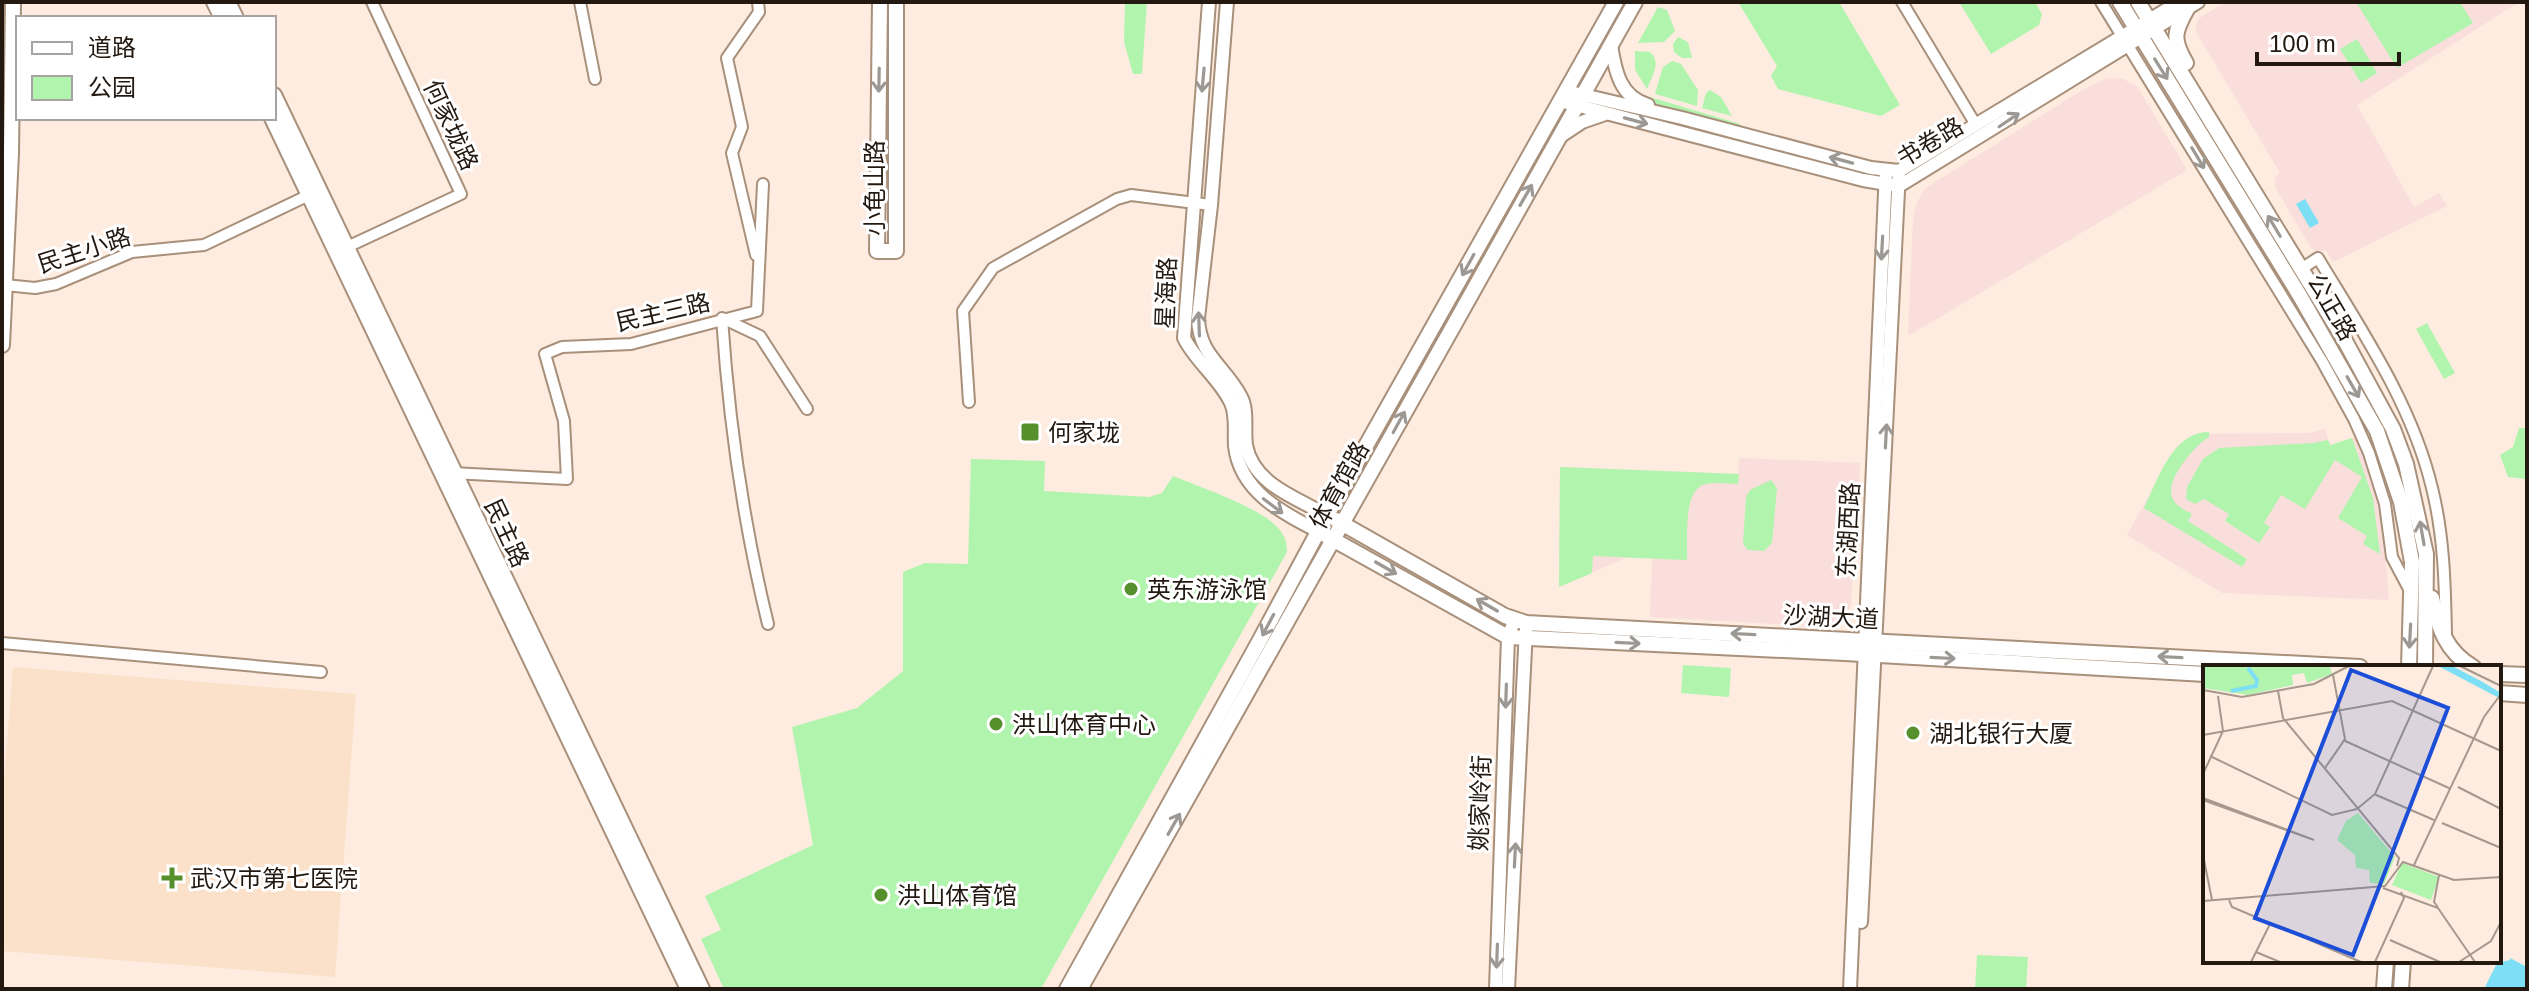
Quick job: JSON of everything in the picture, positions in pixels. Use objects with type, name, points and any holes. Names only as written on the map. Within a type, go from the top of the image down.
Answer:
[{"type":"main road","points":[[2,345],[13,2]]},
{"type":"main road","name":"小龟山路","points":[[880,2],[877,251],[896,251],[896,2]]},
{"type":"main road","name":"体育馆路","points":[[1067,989],[1318,531],[1616,2]]},
{"type":"main road","name":"体育馆路","points":[[1080,989],[1258,678],[1635,2]]},
{"type":"main road","name":"公正路","points":[[2120,2],[2145,28],[2208,117],[2383,408],[2401,448],[2422,530],[2426,577],[2425,665]]},
{"type":"main road","name":"公正路","points":[[2138,2],[2145,28],[2377,431],[2407,527],[2412,562],[2409,665]]},
{"type":"main road","points":[[2188,4],[2176,34],[2176,45],[2209,101],[2208,117]]},
{"type":"main road","name":"民主路","points":[[276,99],[688,989]]},
{"type":"main road","name":"民主路","points":[[273,120],[702,989]]},
{"type":"main road","name":"沙湖大道","points":[[1327,515],[1522,627],[1870,648],[2203,674]]},
{"type":"main road","name":"沙湖大道","points":[[1318,531],[1508,637],[1522,627]]},
{"type":"main road","points":[[2426,577],[2437,623],[2446,644],[2470,665]]},
{"type":"main road","name":"沙湖大道","points":[[1870,648],[2308,665]]},
{"type":"main road","points":[[2501,674],[2527,675]]},
{"type":"main road","points":[[2501,693],[2527,695]]},
{"type":"main road","points":[[2384,989],[2386,963]]},
{"type":"main road","points":[[2401,989],[2403,963]]},
{"type":"street","name":"何家垅路","points":[[347,247],[461,194],[372,2]]},
{"type":"street","points":[[580,2],[595,79]]},
{"type":"street","points":[[758,2],[759,12],[727,58],[742,127],[732,153],[760,268]]},
{"type":"street","name":"星海路","points":[[1209,2],[1184,338],[1233,405],[1237,457],[1249,479],[1276,510],[1318,531]]},
{"type":"street","name":"星海路","points":[[1227,2],[1211,205],[1198,318],[1201,342],[1242,399],[1247,448],[1253,465],[1274,487],[1327,515]]},
{"type":"street","points":[[1902,2],[1976,125]]},
{"type":"street","points":[[2101,2],[2322,361],[2354,419],[2381,490],[2392,557],[2412,594]]},
{"type":"street","name":"书卷路","points":[[1563,96],[1661,114],[1892,171],[2188,4]]},
{"type":"street","name":"书卷路","points":[[1580,100],[1606,114],[1892,186],[2001,126],[2124,40]]},
{"type":"street","points":[[1611,45],[1617,72],[1626,92],[1661,114]]},
{"type":"street","points":[[1558,138],[1582,122],[1606,114]]},
{"type":"street","name":"东湖西路","points":[[1850,989],[1870,648],[1892,171]]},
{"type":"street","points":[[760,268],[763,184]]},
{"type":"street","name":"民主小路","points":[[5,285],[35,288],[56,284],[132,252],[204,245],[309,195]]},
{"type":"street","points":[[969,402],[963,311],[993,268],[1117,199],[1131,195],[1211,205]]},
{"type":"street","points":[[2301,269],[2318,258],[2392,383],[2424,460],[2443,547],[2446,644]]},
{"type":"street","name":"民主三路","points":[[448,474],[567,479],[564,421],[545,354],[562,347],[631,344],[757,311],[760,268]]},
{"type":"street","points":[[768,624],[747,538],[727,396],[722,318],[760,336],[807,409]]},
{"type":"street","name":"姚家岭街","points":[[1508,989],[1522,627]]},
{"type":"street","name":"姚家岭街","points":[[1496,989],[1508,637]]},
{"type":"street","points":[[2,643],[321,672]]},
{"type":"street","name":"东湖西路","points":[[1858,989],[1870,648]]},
{"type":"shaded area","points":[[2226,2],[2519,2],[2357,105],[2414,207],[2439,193],[2447,206],[2333,262],[2326,250],[2318,253],[2311,248],[2275,187],[2275,178],[2280,173],[2195,30],[2198,19]]},
{"type":"shaded area","points":[[2107,78],[2123,79],[2137,86],[2187,170],[1908,336],[1913,219],[1924,189],[2079,92]]},
{"type":"shaded area","points":[[2325,429],[2330,445],[2356,437],[2370,472],[2382,515],[2389,600],[2222,593],[2127,535],[2177,446],[2195,434],[2309,433]]},
{"type":"shaded area","points":[[1739,458],[1860,463],[1851,606],[1843,621],[1827,627],[1650,617],[1652,558],[1627,557],[1559,587],[1560,467],[1738,474]]},
{"type":"shaded area","name":"武汉市第七医院","points":[[13,667],[356,694],[335,977],[2,951],[2,805]]},
{"type":"green space","points":[[1125,2],[1147,2],[1142,74],[1133,74],[1124,42]]},
{"type":"green space","points":[[1738,2],[1839,2],[1900,105],[1881,116],[1778,89],[1771,76],[1777,66]]},
{"type":"green space","points":[[1959,2],[2035,2],[2042,14],[2039,25],[1991,54]]},
{"type":"green space","points":[[2356,2],[2460,2],[2473,23],[2397,68]]},
{"type":"green space","points":[[1658,7],[1667,10],[1675,31],[1664,42],[1638,43]]},
{"type":"green space","points":[[1678,37],[1688,42],[1692,58],[1682,58],[1674,52],[1673,44]]},
{"type":"green space","points":[[2357,39],[2377,73],[2361,83],[2340,49]]},
{"type":"green space","points":[[1635,51],[1650,52],[1654,56],[1655,69],[1647,89],[1635,70]]},
{"type":"green space","points":[[1672,61],[1681,64],[1698,90],[1697,106],[1655,94],[1663,67]]},
{"type":"green space","points":[[1710,90],[1721,97],[1732,116],[1702,108],[1706,93]]},
{"type":"green space","points":[[1650,97],[1740,124],[1739,129],[1648,102]]},
{"type":"green space","points":[[2427,323],[2455,373],[2444,379],[2416,329]]},
{"type":"green space","points":[[2519,428],[2527,428],[2527,479],[2508,477],[2500,455],[2513,447]]},
{"type":"green space","points":[[2209,432],[2209,437],[2196,447],[2177,473],[2171,490],[2172,497],[2192,514],[2188,521],[2247,559],[2242,567],[2144,508],[2176,449],[2196,434]]},
{"type":"green space","points":[[2352,438],[2373,498],[2380,554],[2363,544],[2367,536],[2338,518],[2362,477],[2335,460],[2305,509],[2281,495],[2264,523],[2270,527],[2259,543],[2225,521],[2229,514],[2204,499],[2195,504],[2186,499],[2187,487],[2203,459],[2219,448],[2328,440],[2330,445]]},
{"type":"green space","name":"洪山体育中心","points":[[971,459],[1045,461],[1044,491],[1149,497],[1162,493],[1173,476],[1230,499],[1271,521],[1283,534],[1287,552],[1041,989],[724,989],[701,939],[721,930],[705,896],[813,845],[792,727],[857,708],[903,671],[903,572],[925,563],[968,564]]},
{"type":"green space","points":[[1560,467],[1739,474],[1738,484],[1706,484],[1693,495],[1688,516],[1687,560],[1593,556],[1592,573],[1559,587]]},
{"type":"green space","points":[[1771,480],[1777,488],[1772,543],[1764,551],[1748,550],[1743,544],[1746,497],[1750,490]]},
{"type":"green space","points":[[1683,665],[1731,668],[1729,697],[1681,693]]},
{"type":"green space","points":[[1977,955],[2028,957],[2026,989],[1975,989]]},
{"type":"water","points":[[2305,199],[2319,223],[2310,228],[2296,204]]},
{"type":"water","points":[[2510,960],[2527,967],[2527,987],[2484,989],[2497,963]]},
{"type":"place","name":"何家垅","points":[[1030,432]]},
{"type":"place","name":"英东游泳馆","points":[[1131,589]]},
{"type":"place","name":"洪山体育中心","points":[[996,724]]},
{"type":"place","name":"湖北银行大厦","points":[[1913,733]]},
{"type":"place","name":"武汉市第七医院","points":[[172,878]]},
{"type":"place","name":"洪山体育馆","points":[[881,895]]}]
